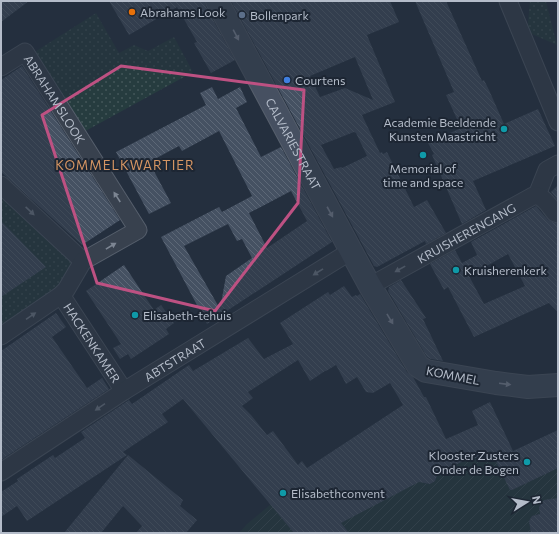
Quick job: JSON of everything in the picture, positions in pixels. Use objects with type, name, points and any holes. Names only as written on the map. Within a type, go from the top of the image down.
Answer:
[{"type":"street","name":"CALVARIESTRAAT","points":[[217,1],[370,286]]},
{"type":"street","points":[[508,1],[558,122]]},
{"type":"street","name":"ABRAHAMSLOOK","points":[[1,67],[25,52],[138,230],[83,261]]},
{"type":"street","points":[[558,164],[547,170],[537,195],[542,197],[555,213],[558,214]]},
{"type":"street","points":[[1,185],[83,261]]},
{"type":"street","name":"KRUISHERENGANG","points":[[370,286],[532,196],[537,195]]},
{"type":"street","name":"ABTSTRAAT","points":[[1,472],[124,391],[352,253]]},
{"type":"street","name":"HACKENKAMER","points":[[1,336],[61,295],[66,290],[83,261]]},
{"type":"street","name":"KOMMEL","points":[[370,286],[421,369],[496,383],[528,386],[558,385]]},
{"type":"street","name":"HACKENKAMER","points":[[61,295],[124,391]]},
{"type":"highlighted area","points":[[121,66],[304,90],[298,203],[215,311],[97,283],[42,115]]},
{"type":"green space","points":[[530,1],[546,1],[557,45],[527,32]]},
{"type":"green space","points":[[96,13],[119,53],[134,45],[148,51],[174,37],[193,72],[80,134],[33,53]]},
{"type":"green space","points":[[1,189],[74,260],[60,290],[1,329]]},
{"type":"green space","points":[[490,448],[512,490],[558,468],[558,498],[543,501],[539,507],[541,516],[539,514],[532,516],[529,521],[531,533],[349,533],[340,522],[423,479],[424,483],[430,484],[435,481],[437,476],[435,473]]},
{"type":"green space","points":[[271,504],[294,533],[239,533],[247,524]]},
{"type":"building","points":[[1,1],[29,1],[1,22]]},
{"type":"building","points":[[109,1],[205,1],[206,7],[235,60],[211,73],[194,43],[197,42],[177,7],[129,35]]},
{"type":"building","points":[[231,1],[390,1],[399,22],[367,35],[395,102],[362,115],[380,153],[382,152],[383,154],[387,152],[414,207],[427,200],[446,233],[426,244],[425,241],[377,267],[374,266]],"holes":[[[355,57],[373,100],[345,88],[320,97],[310,76]],[[354,132],[356,133],[367,156],[342,168],[334,169],[321,145]]]},
{"type":"building","points":[[415,1],[446,1],[482,81],[484,80],[504,124],[538,109],[555,146],[473,181],[486,210],[462,224],[432,155],[434,154],[428,143],[461,128],[446,95],[454,92]]},
{"type":"building","points":[[22,66],[120,220],[82,245],[1,172],[1,80]]},
{"type":"building","points":[[212,87],[218,99],[240,87],[247,102],[236,108],[261,157],[281,147],[332,242],[207,324],[161,237],[219,207],[222,212],[252,196],[219,131],[182,151],[179,146],[149,162],[171,203],[149,214],[116,152],[206,105],[200,93]],"holes":[[[291,191],[307,221],[267,248],[249,213]],[[228,224],[237,241],[242,239],[252,258],[226,276],[220,309],[184,246]]]},
{"type":"building","points":[[558,185],[558,201],[551,192]]},
{"type":"building","name":"Kruisherenkerk","points":[[536,206],[548,220],[558,224],[558,312],[549,303],[474,337],[448,287],[444,290],[430,264],[455,250],[462,263],[477,255],[471,242]],"holes":[[[508,254],[525,286],[484,304],[469,276]]]},
{"type":"building","points":[[1,221],[46,267],[1,297]]},
{"type":"building","name":"Elisabeth-tehuis","points":[[124,265],[154,310],[161,305],[174,323],[166,329],[169,334],[131,359],[128,354],[120,359],[113,348],[121,344],[86,291]]},
{"type":"building","points":[[401,280],[426,318],[423,319],[443,361],[427,357],[388,291],[389,287]]},
{"type":"building","points":[[344,286],[352,297],[360,294],[407,372],[413,377],[424,397],[426,397],[446,439],[478,425],[472,411],[490,402],[513,451],[558,430],[558,468],[510,490],[491,451],[471,460],[470,458],[438,473],[435,481],[430,484],[419,482],[341,523],[349,533],[294,533],[183,399],[162,414],[168,422],[123,452],[127,455],[27,521],[17,506],[1,517],[1,492],[18,481],[17,479],[53,455],[55,458],[85,438],[81,432],[129,400],[132,404],[189,365],[193,371],[248,338],[264,359],[293,344],[280,323],[328,292],[330,295]],"holes":[[[298,360],[310,381],[336,365],[346,384],[357,377],[366,392],[373,393],[390,383],[403,405],[307,468],[302,461],[298,465],[273,431],[267,435],[242,406],[253,398],[248,392]]]},
{"type":"building","points":[[56,313],[66,327],[52,337],[87,388],[102,378],[109,389],[1,460],[1,351]]},
{"type":"building","points":[[128,455],[183,500],[180,506],[197,520],[186,533],[136,533],[142,526],[123,506],[101,533],[64,533]]},
{"type":"building","name":"Klooster Zusters Onder de Bogen","points":[[558,498],[558,533],[531,533],[529,521],[532,516],[540,514],[539,507],[544,500]]},
{"type":"place","name":"Abrahams Look","points":[[132,12]]},
{"type":"place","name":"Bollenpark","points":[[242,15]]},
{"type":"place","name":"Courtens","points":[[287,80]]},
{"type":"place","name":"Academie Beeldende Kunsten Maastricht","points":[[504,129]]},
{"type":"place","name":"Memorial of time and space","points":[[423,155]]},
{"type":"place","name":"Kruisherenkerk","points":[[456,270]]},
{"type":"place","name":"Elisabeth-tehuis","points":[[135,315]]},
{"type":"place","name":"Klooster Zusters Onder de Bogen","points":[[527,462]]},
{"type":"place","name":"Elisabethconvent","points":[[283,493]]},
{"type":"district","name":"KOMMELKWARTIER","points":[[125,165]]}]
